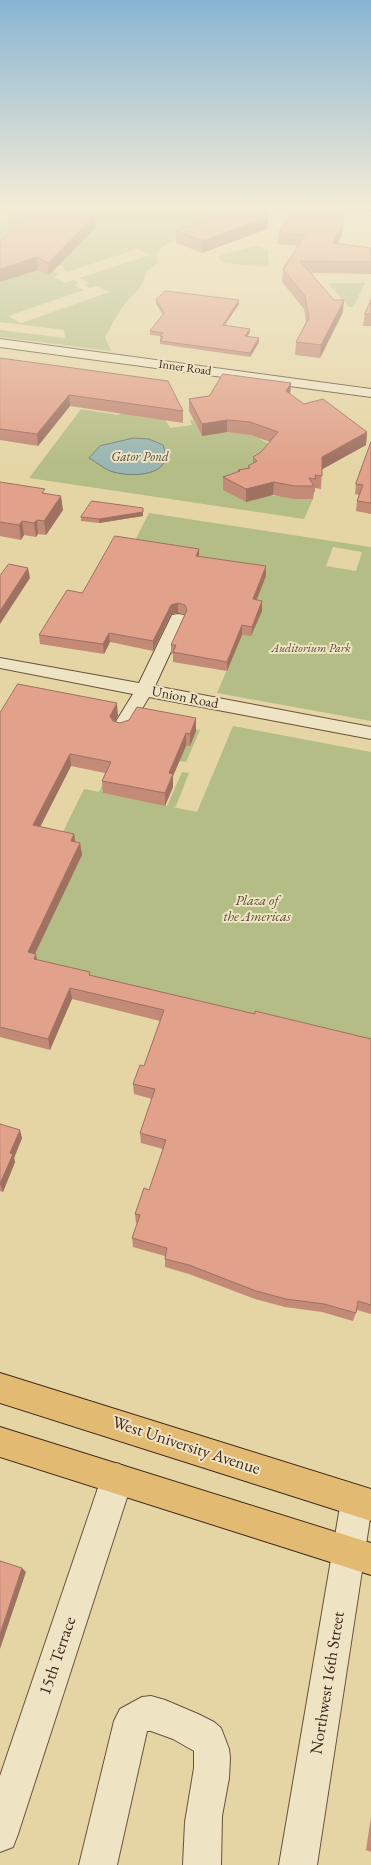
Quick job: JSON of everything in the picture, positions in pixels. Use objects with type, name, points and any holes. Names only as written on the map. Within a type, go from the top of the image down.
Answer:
[{"type":"main road","name":"West University Avenue","points":[[0,1388],[364,1503]]},
{"type":"main road","points":[[0,1442],[360,1556]]},
{"type":"street","name":"Inner Road","points":[[0,343],[371,393]]},
{"type":"street","points":[[121,728],[144,691],[178,619]]},
{"type":"street","name":"Union Road","points":[[0,663],[371,733]]},
{"type":"street","name":"15th Terrace","points":[[0,1834],[7,1786],[117,1479]]},
{"type":"street","name":"Northwest 16th Street","points":[[298,1865],[360,1556],[364,1503]]},
{"type":"street","points":[[98,1865],[132,1721],[140,1714],[155,1714],[190,1728],[208,1740],[212,1753],[211,1778],[204,1817],[202,1865]]},
{"type":"green space","points":[[0,292],[78,292],[8,316],[21,323],[110,292],[135,292],[123,306],[105,337],[111,351],[0,337],[0,330],[65,338],[64,330],[0,322]]},
{"type":"green space","points":[[336,292],[360,292],[353,307],[349,307]]},
{"type":"green space","points":[[81,409],[119,415],[121,412],[165,419],[170,428],[192,425],[190,420],[193,420],[202,436],[231,432],[250,435],[260,439],[276,450],[267,496],[282,496],[293,499],[313,499],[304,519],[29,478]],"holes":[[[134,438],[149,439],[163,445],[166,451],[109,471],[89,458],[100,446]]]},
{"type":"green space","name":"Auditorium Park","points":[[149,513],[371,547],[371,721],[217,693],[242,635],[251,636],[131,548]],"holes":[[[333,547],[362,552],[356,571],[326,566]]]},
{"type":"green space","points":[[177,726],[200,730],[186,762],[179,761],[186,746],[190,746],[196,731]]},
{"type":"green space","name":"Plaza of the Americas","points":[[233,726],[371,752],[371,1050],[255,1023],[254,1025],[90,986],[91,983],[36,970],[38,966],[30,964],[82,855],[72,853],[75,846],[58,842],[84,789],[99,792],[107,775],[104,770],[108,763],[116,764],[103,793],[167,806],[182,772],[189,773],[176,806],[173,807],[197,812]]},
{"type":"water","name":"Gator Pond","points":[[134,438],[149,439],[163,445],[166,456],[163,464],[158,469],[149,473],[119,473],[107,470],[89,458],[100,446]]},
{"type":"building","points":[[165,292],[174,292],[239,300],[223,325],[250,329],[245,336],[259,338],[250,353],[160,341],[163,337],[160,336],[163,333],[150,331],[164,313],[156,300]]},
{"type":"building","points":[[302,292],[327,292],[334,300],[344,300],[321,345],[296,342],[309,318],[305,296]]},
{"type":"building","points":[[371,300],[371,314],[365,314]]},
{"type":"building","points":[[0,358],[168,381],[183,411],[69,395],[37,434],[0,429]]},
{"type":"building","points":[[223,374],[291,383],[286,391],[304,404],[323,399],[367,432],[322,457],[322,476],[315,475],[316,479],[309,478],[314,486],[294,486],[274,482],[246,489],[223,477],[240,471],[238,470],[250,468],[248,466],[257,461],[253,457],[261,452],[278,432],[250,422],[227,420],[202,424],[189,399],[209,396]]},
{"type":"building","points":[[371,442],[371,503],[357,501],[363,485],[356,484]]},
{"type":"building","points":[[0,482],[45,489],[42,493],[61,496],[44,521],[37,520],[34,523],[22,521],[19,525],[0,522]]},
{"type":"building","points":[[92,501],[143,508],[143,512],[99,519],[81,517]]},
{"type":"building","points":[[115,536],[199,549],[196,556],[266,566],[253,599],[262,601],[252,627],[242,625],[227,662],[173,652],[176,645],[171,645],[187,610],[185,605],[178,603],[171,605],[153,641],[109,633],[103,644],[39,635],[67,590],[82,593]]},
{"type":"building","points":[[9,564],[28,568],[0,611],[0,576]]},
{"type":"building","points":[[18,684],[117,703],[110,716],[113,721],[120,723],[129,720],[137,707],[196,718],[190,734],[186,733],[169,773],[173,774],[165,793],[102,781],[111,762],[70,754],[33,825],[74,834],[71,841],[80,843],[28,952],[36,954],[34,959],[90,972],[89,975],[255,1014],[255,1011],[371,1039],[371,1305],[358,1301],[356,1313],[324,1304],[286,1299],[256,1291],[189,1265],[165,1259],[167,1248],[132,1238],[140,1215],[135,1214],[144,1188],[149,1190],[166,1140],[140,1133],[155,1089],[133,1084],[140,1065],[144,1066],[164,1010],[70,988],[48,1039],[0,1027],[0,713]]},
{"type":"building","points":[[0,1124],[20,1130],[10,1153],[13,1154],[0,1184]]},
{"type":"building","points":[[0,1561],[22,1568],[0,1634]]}]
